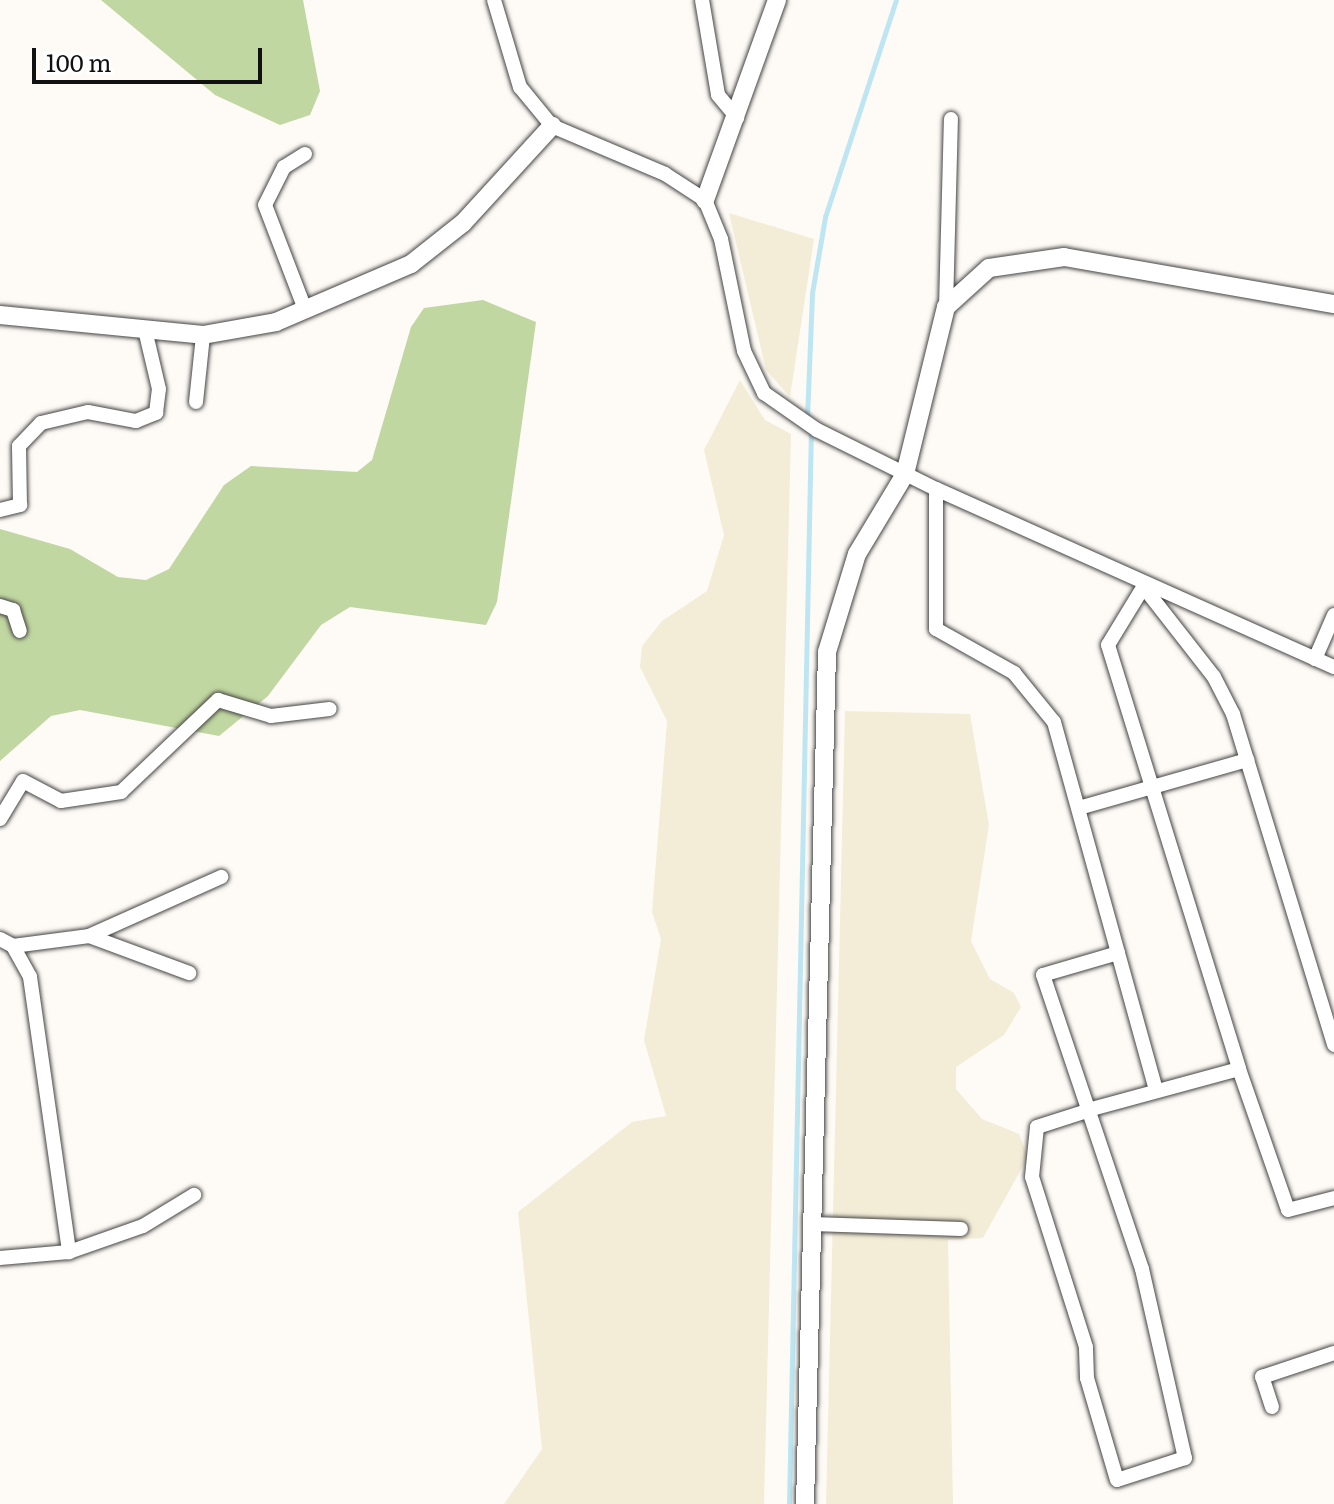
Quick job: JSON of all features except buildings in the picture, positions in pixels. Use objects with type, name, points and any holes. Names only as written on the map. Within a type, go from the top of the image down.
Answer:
[{"type":"street","points":[[494,0],[520,87],[552,126],[665,174],[705,200],[721,239],[744,351],[764,393],[817,430],[936,489],[1144,586],[1334,667]]},
{"type":"street","points":[[702,0],[718,95],[737,118]]},
{"type":"street","points":[[705,200],[777,0]]},
{"type":"street","points":[[805,1504],[827,652],[842,589],[905,474],[946,307],[951,119]]},
{"type":"street","points":[[0,315],[203,335],[250,331],[411,264],[439,243],[552,126]]},
{"type":"street","points":[[305,154],[284,167],[265,205],[305,309]]},
{"type":"street","points":[[946,307],[989,268],[1064,257],[1334,304]]},
{"type":"street","points":[[0,510],[20,505],[19,446],[41,423],[88,412],[136,421],[156,413],[159,389],[145,330]]},
{"type":"street","points":[[196,402],[203,335]]},
{"type":"street","points":[[936,489],[936,629],[1014,673],[1058,730],[1082,807],[1156,1090]]},
{"type":"street","points":[[1144,586],[1214,677],[1247,760],[1334,1045]]},
{"type":"street","points":[[1144,586],[1108,645],[1239,1069],[1288,1210],[1334,1198]]},
{"type":"street","points":[[0,606],[13,610],[20,631]]},
{"type":"street","points":[[1315,659],[1334,615]]},
{"type":"street","points":[[0,819],[23,781],[61,801],[121,792],[218,700],[271,716],[330,709]]},
{"type":"street","points":[[1082,807],[1247,760]]},
{"type":"street","points":[[69,1252],[30,977],[7,942],[89,936],[221,877]]},
{"type":"street","points":[[89,936],[189,973]]},
{"type":"street","points":[[1118,953],[1043,975],[1089,1110],[1142,1269],[1185,1458],[1117,1480],[1087,1378],[1086,1347],[1032,1177],[1037,1127],[1089,1110],[1156,1090],[1239,1069]]},
{"type":"street","points":[[0,1258],[69,1252],[143,1226],[194,1195]]},
{"type":"street","points":[[812,1224],[961,1229]]},
{"type":"street","points":[[1272,1407],[1262,1377],[1334,1353]]},
{"type":"shaded area","points":[[729,213],[814,239],[790,397],[766,370]]},
{"type":"shaded area","points":[[740,380],[765,420],[791,434],[764,1504],[504,1504],[542,1449],[518,1212],[632,1122],[666,1116],[644,1040],[661,939],[652,912],[667,721],[640,667],[642,646],[662,621],[707,591],[724,535],[704,450]]},
{"type":"shaded area","points":[[845,711],[970,714],[989,825],[971,941],[990,979],[1014,993],[1021,1007],[1004,1035],[956,1067],[956,1089],[982,1119],[1019,1134],[1028,1157],[983,1238],[948,1240],[953,1504],[826,1504]]},
{"type":"green space","points":[[101,0],[303,0],[320,91],[310,115],[280,125],[215,95]]},
{"type":"green space","points":[[483,300],[536,322],[497,602],[486,625],[350,607],[321,625],[268,696],[219,736],[80,710],[51,716],[0,761],[0,529],[70,549],[118,577],[146,580],[169,569],[224,485],[251,466],[357,472],[372,460],[411,327],[424,308]]},
{"type":"waterway","points":[[807,418],[812,293],[825,217],[896,0]]},
{"type":"waterway","points":[[789,1504],[811,431]]}]
